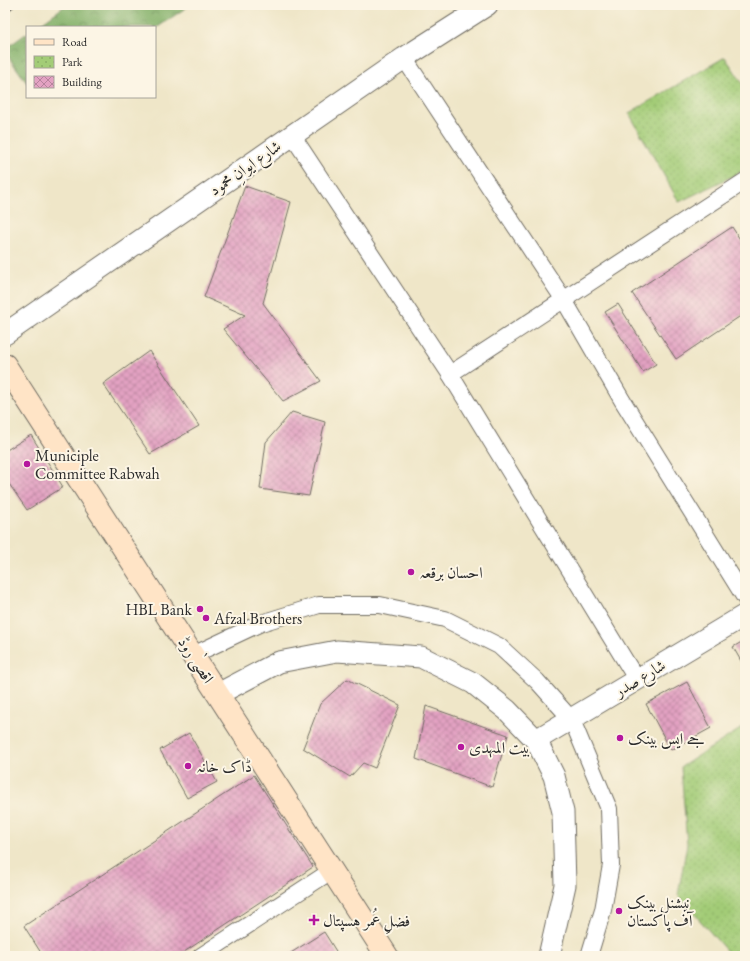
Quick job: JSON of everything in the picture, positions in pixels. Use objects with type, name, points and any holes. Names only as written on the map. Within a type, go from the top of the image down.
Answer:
[{"type":"main road","name":"اقصیٰ روڈ","points":[[5,365],[387,956]]},
{"type":"street","name":"شارع ایوانِ محمود","points":[[5,334],[404,58],[487,5]]},
{"type":"street","points":[[404,58],[564,300],[622,400],[745,598]]},
{"type":"street","points":[[292,135],[450,374],[637,680]]},
{"type":"street","points":[[450,374],[745,181]]},
{"type":"street","points":[[193,655],[260,623],[319,605],[380,605],[445,619],[499,646],[537,681],[572,720],[609,809],[610,866],[602,910],[589,956]]},
{"type":"street","name":"شارع صدر","points":[[536,740],[572,720],[745,615]]},
{"type":"street","points":[[218,694],[279,662],[337,651],[421,658],[473,682],[506,710],[536,740],[554,776],[563,812],[565,885],[549,956]]},
{"type":"street","points":[[201,956],[331,871]]},
{"type":"green space","points":[[66,5],[190,5],[156,28],[156,26],[37,26]]},
{"type":"green space","points":[[26,34],[26,82],[5,52],[5,49]]},
{"type":"green space","points":[[725,57],[745,87],[745,170],[679,202],[629,113]]},
{"type":"green space","points":[[745,726],[745,956],[731,956],[678,895],[687,844],[681,767]]},
{"type":"building","points":[[245,186],[291,202],[263,303],[321,381],[283,401],[223,329],[245,315],[204,297]]},
{"type":"building","points":[[732,227],[745,247],[745,313],[676,359],[632,293]]},
{"type":"building","points":[[618,304],[656,364],[643,372],[605,312]]},
{"type":"building","points":[[149,351],[199,426],[150,454],[103,384]]},
{"type":"building","points":[[292,412],[325,422],[309,496],[260,489],[266,442]]},
{"type":"building","name":"Municiple Committee Rabwah","points":[[31,435],[63,487],[27,510],[5,478],[5,451]]},
{"type":"building","points":[[745,640],[745,668],[733,647]]},
{"type":"building","points":[[347,679],[400,705],[375,768],[363,763],[350,777],[303,748],[320,704]]},
{"type":"building","points":[[687,682],[711,728],[671,750],[646,704]]},
{"type":"building","name":"بیت المہدی","points":[[426,706],[508,735],[492,787],[416,759]]},
{"type":"building","name":"ڈاک خانہ","points":[[189,733],[217,782],[187,798],[160,750]]},
{"type":"building","points":[[254,775],[313,867],[178,956],[43,956],[24,926]]},
{"type":"building","points":[[324,932],[339,956],[286,956]]},
{"type":"railway","points":[[5,11],[13,5]]},
{"type":"place","name":"Municiple Committee Rabwah","points":[[27,464]]},
{"type":"place","name":"احسان برقعہ","points":[[411,572]]},
{"type":"place","name":"HBL Bank","points":[[200,609]]},
{"type":"place","name":"Afzal Brothers","points":[[206,618]]},
{"type":"place","name":"جے ایس بینک","points":[[620,738]]},
{"type":"place","name":"بیت المہدی","points":[[461,747]]},
{"type":"place","name":"ڈاک خانہ","points":[[188,766]]},
{"type":"place","name":"نیشنل بینک آف پاکستان","points":[[619,911]]},
{"type":"place","name":"فضلِ عُمر ہسپتال","points":[[314,920]]}]
